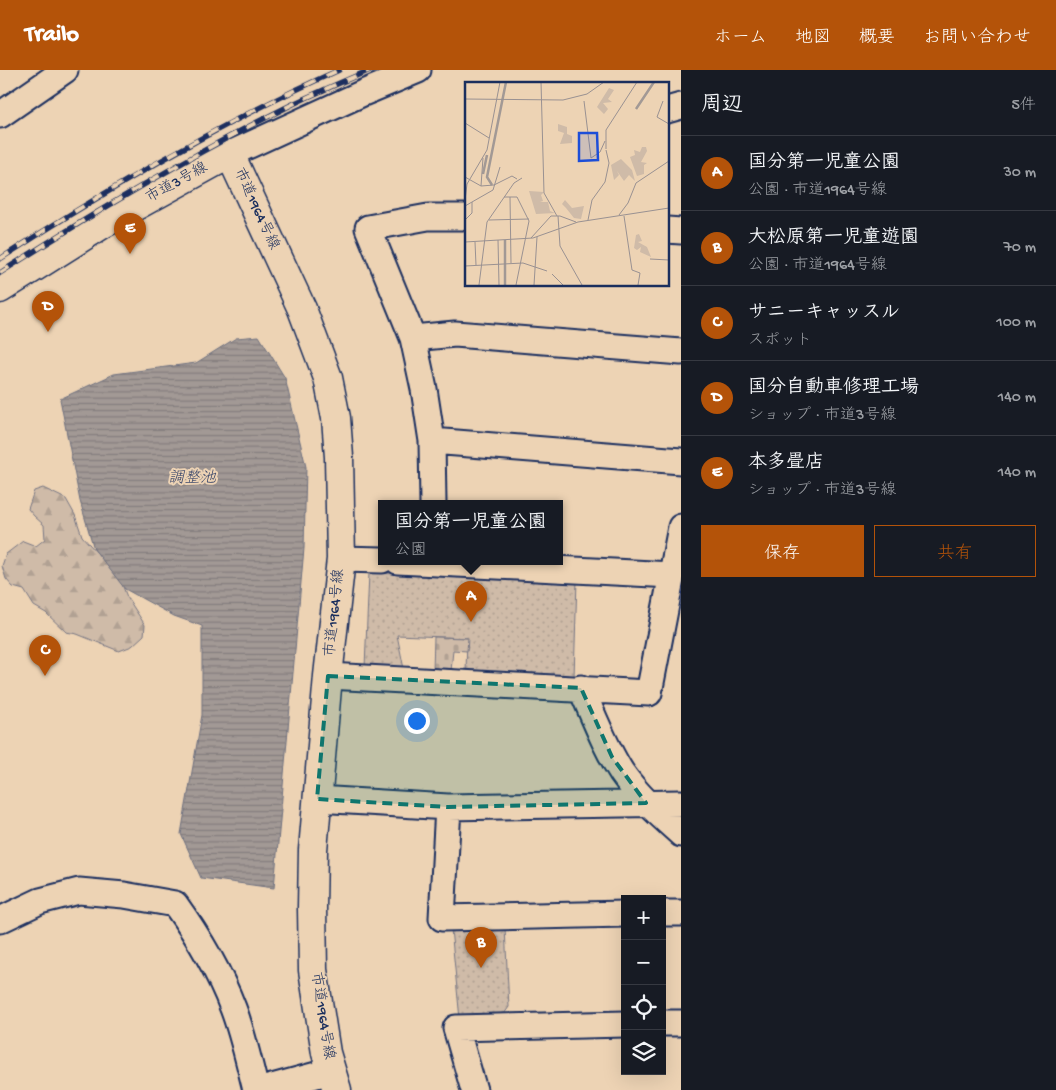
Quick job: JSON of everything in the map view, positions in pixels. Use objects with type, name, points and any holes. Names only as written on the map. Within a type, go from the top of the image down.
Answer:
[{"type":"street","points":[[0,115],[65,70]]},
{"type":"street","name":"市道3号線","points":[[0,289],[103,224],[230,154],[418,70]]},
{"type":"street","points":[[668,110],[681,106]]},
{"type":"street","name":"市道1964号線","points":[[230,154],[302,309],[328,378],[336,418],[341,559],[317,799],[313,850],[312,908],[313,970],[326,1053],[334,1081]]},
{"type":"street","points":[[433,500],[432,442],[424,389],[413,338],[368,228],[428,217],[465,217]]},
{"type":"street","points":[[668,230],[681,231]]},
{"type":"street","points":[[413,338],[455,334],[681,352]]},
{"type":"street","points":[[432,442],[681,461]]},
{"type":"street","points":[[328,676],[649,692],[681,527]]},
{"type":"street","points":[[341,559],[378,560]]},
{"type":"street","points":[[507,565],[672,574]]},
{"type":"street","points":[[581,688],[612,756],[622,773],[646,803],[681,834]]},
{"type":"street","points":[[317,799],[448,807],[681,803]]},
{"type":"street","points":[[448,807],[442,918],[621,914]]},
{"type":"street","points":[[0,920],[40,902],[79,891],[124,894],[175,904],[189,923],[215,968],[234,1009],[256,1090]]},
{"type":"street","points":[[666,913],[681,912]]},
{"type":"street","points":[[666,1023],[681,1023]]},
{"type":"street","points":[[474,1090],[456,1028],[621,1024]]},
{"type":"street","points":[[261,1090],[334,1081]]},
{"type":"highlighted area","points":[[328,676],[581,688],[612,757],[646,803],[448,807],[317,799]]},
{"type":"green space","points":[[43,488],[66,499],[75,515],[82,536],[120,579],[127,597],[145,625],[144,635],[132,646],[119,651],[77,634],[66,632],[46,613],[34,606],[24,590],[13,587],[6,579],[2,566],[6,554],[23,541],[36,546],[45,539],[44,525],[28,509],[34,491]]},
{"type":"green space","points":[[369,573],[577,580],[574,677],[466,672],[467,638],[397,635],[404,669],[365,667]]},
{"type":"green space","points":[[434,637],[468,638],[467,651],[453,650],[451,671],[433,670]]},
{"type":"green space","points":[[505,928],[509,1007],[501,1018],[460,1019],[451,929]]},
{"type":"water","name":"調整池","points":[[259,336],[285,378],[306,467],[304,548],[274,888],[201,878],[181,834],[202,715],[202,626],[174,616],[125,589],[94,549],[80,501],[60,399],[114,374],[196,363],[236,338]]},
{"type":"railway","points":[[0,259],[82,207],[208,134],[339,70]]},
{"type":"railway","points":[[0,273],[181,163],[293,104],[370,70]]},
{"type":"place","name":"本多畳店","points":[[130,254]]},
{"type":"place","name":"国分自動車修理工場","points":[[48,332]]},
{"type":"place","name":"国分第一児童公園","points":[[471,622]]},
{"type":"place","name":"サニーキャッスル","points":[[45,676]]},
{"type":"place","name":"大松原第一児童遊園","points":[[481,968]]}]
